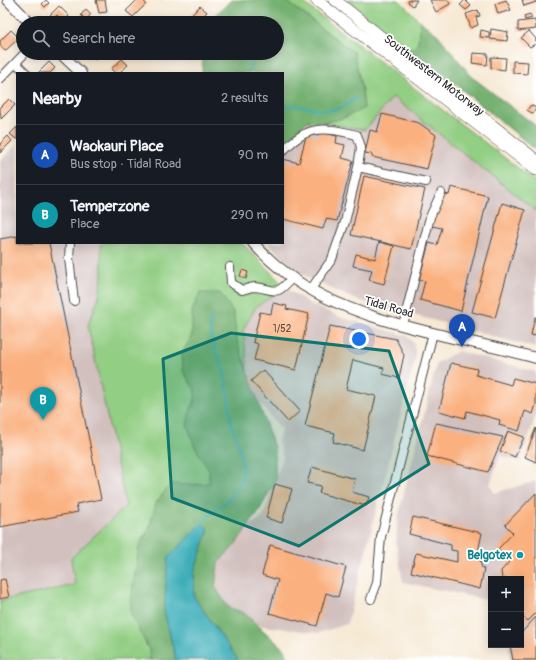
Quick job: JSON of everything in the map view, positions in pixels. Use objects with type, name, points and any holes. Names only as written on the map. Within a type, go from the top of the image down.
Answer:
[{"type":"highway","name":"Southwestern Motorway","points":[[316,0],[536,170]]},
{"type":"highway","name":"Southwestern Motorway","points":[[335,0],[536,160]]},
{"type":"main road","points":[[8,0],[23,16]]},
{"type":"main road","points":[[67,60],[80,72]]},
{"type":"main road","name":"Tidal Road","points":[[254,244],[292,278],[310,289],[349,308],[433,333],[536,358]]},
{"type":"street","points":[[0,79],[19,60]]},
{"type":"street","points":[[16,63],[25,72]]},
{"type":"street","points":[[284,150],[300,135],[315,128],[357,135],[361,147],[354,190],[339,244],[332,259],[310,289]]},
{"type":"street","points":[[358,167],[426,182]]},
{"type":"street","points":[[404,324],[430,217],[441,193]]},
{"type":"street","points":[[70,244],[69,258],[74,301]]},
{"type":"street","points":[[230,267],[231,283],[242,290],[255,287],[272,292],[283,287],[292,278]]},
{"type":"street","points":[[371,599],[377,583],[381,538],[433,333]]},
{"type":"highlighted area","points":[[231,333],[389,351],[429,464],[299,546],[172,498],[163,359]]},
{"type":"shaded area","points":[[393,97],[536,211],[536,348],[354,299],[308,278],[290,265],[269,244],[284,244],[284,143],[307,121],[365,130]]},
{"type":"shaded area","points":[[16,145],[16,244],[101,244],[102,278],[99,296],[88,327],[126,506],[71,558],[75,585],[0,601],[0,161]]},
{"type":"shaded area","points":[[285,287],[310,304],[340,317],[407,336],[413,342],[415,349],[415,359],[347,624],[318,633],[233,622],[205,594],[231,536],[263,517],[283,457],[278,441],[281,429],[246,386],[247,365],[243,330],[256,307]]},
{"type":"shaded area","points":[[458,351],[536,372],[536,414],[520,462],[500,455],[490,484],[494,493],[536,481],[536,660],[510,660],[508,648],[524,648],[524,576],[488,576],[488,600],[403,582],[396,543],[398,517],[437,363]]},
{"type":"green space","points":[[232,0],[285,0],[354,53],[362,90],[364,108],[336,120],[322,122],[307,121],[284,143],[284,72],[202,72],[203,60],[284,60],[284,16],[214,16]]},
{"type":"green space","points":[[285,0],[300,0],[536,182],[536,211],[393,97],[365,130],[322,123],[347,117],[356,70],[354,53]]},
{"type":"green space","points":[[347,0],[399,0],[420,21],[418,43],[412,49],[406,50]]},
{"type":"green space","points":[[420,21],[438,35],[472,77],[536,126],[536,150],[443,74],[413,57],[406,50],[412,49],[418,43]]},
{"type":"green space","points":[[101,244],[243,244],[285,287],[256,307],[243,330],[247,362],[246,386],[194,572],[238,660],[176,660],[171,641],[175,660],[0,660],[0,601],[75,585],[71,558],[126,506],[88,326],[99,296],[102,278]]},
{"type":"green space","points":[[200,293],[220,293],[234,313],[236,338],[274,447],[276,480],[259,511],[234,546],[218,563],[215,587],[228,607],[244,613],[286,651],[286,660],[238,660],[194,597],[194,572],[209,529],[164,611],[176,660],[150,660],[149,650],[131,614],[131,601],[139,546],[149,529],[156,503],[171,484],[189,485],[209,483],[209,471],[195,447],[187,425],[190,411],[195,400],[195,390],[183,371],[182,354],[192,335],[192,311]]},
{"type":"water","points":[[201,524],[209,529],[194,572],[194,597],[238,660],[176,660],[164,611],[168,558]]},
{"type":"building","points":[[46,0],[49,3],[45,7],[42,4]]},
{"type":"building","points":[[96,0],[105,0],[107,12],[99,13]]},
{"type":"building","points":[[137,0],[143,0],[146,4],[134,16],[126,11]]},
{"type":"building","points":[[409,0],[417,0],[413,6],[408,2]]},
{"type":"building","points":[[430,0],[448,0],[450,4],[436,12]]},
{"type":"building","points":[[465,0],[471,6],[466,10],[460,5]]},
{"type":"building","points":[[506,0],[511,10],[498,14],[495,4]]},
{"type":"building","points":[[522,0],[536,0],[536,2],[524,6]]},
{"type":"building","points":[[59,6],[69,16],[51,16],[50,15]]},
{"type":"building","points":[[200,6],[207,12],[203,16],[191,16]]},
{"type":"building","points":[[86,9],[91,14],[89,16],[81,15]]},
{"type":"building","points":[[478,10],[480,16],[476,17],[478,25],[471,28],[466,14]]},
{"type":"building","points":[[530,14],[532,18],[525,20],[524,16]]},
{"type":"building","points":[[535,20],[536,29],[518,31],[518,22]]},
{"type":"building","points":[[491,29],[508,32],[507,41],[490,39]]},
{"type":"building","points":[[11,30],[16,35],[16,41],[5,51],[0,45],[0,41]]},
{"type":"building","points":[[481,30],[489,32],[489,38],[480,37]]},
{"type":"building","points":[[529,31],[536,39],[535,44],[530,47],[521,38]]},
{"type":"building","points":[[473,53],[488,54],[487,65],[472,63]]},
{"type":"building","points":[[491,57],[506,58],[505,70],[491,68]]},
{"type":"building","points":[[121,60],[123,60],[128,65],[120,72],[114,72],[111,69]]},
{"type":"building","points":[[513,61],[528,62],[527,74],[513,73]]},
{"type":"building","points":[[49,62],[55,68],[51,72],[39,72]]},
{"type":"building","points":[[9,99],[15,105],[1,119],[0,108]]},
{"type":"building","points":[[531,105],[536,108],[533,114],[527,110]]},
{"type":"building","points":[[382,114],[419,123],[436,135],[427,169],[372,157],[372,154],[365,153],[370,130],[377,132]]},
{"type":"building","points":[[16,128],[16,139],[10,134]]},
{"type":"building","points":[[320,132],[337,136],[336,143],[345,145],[342,158],[353,161],[337,221],[326,219],[323,229],[284,219],[284,159],[299,163],[307,133],[318,136]]},
{"type":"building","points":[[8,136],[12,141],[0,153],[0,144]]},
{"type":"building","points":[[364,176],[425,189],[411,249],[351,235]]},
{"type":"building","points":[[451,187],[488,196],[461,311],[420,300],[425,281],[419,280],[429,243],[437,245],[442,228],[432,226],[441,193],[449,195]]},
{"type":"building","points":[[502,203],[525,210],[495,318],[472,312]]},
{"type":"building","points":[[16,236],[16,244],[49,244],[101,499],[76,504],[78,512],[0,527],[0,239]]},
{"type":"building","points":[[379,242],[394,246],[384,284],[369,280],[372,270],[353,266],[356,254],[375,259]]},
{"type":"building","points":[[242,270],[248,272],[246,279],[240,276]]},
{"type":"building","points":[[273,303],[287,306],[286,309],[309,314],[296,370],[254,360],[258,344],[253,342],[260,312],[271,314]]},
{"type":"building","points":[[536,317],[536,336],[531,335]]},
{"type":"building","points":[[330,326],[396,339],[404,355],[399,378],[382,374],[384,368],[353,360],[346,389],[376,396],[363,450],[333,442],[335,433],[305,426]]},
{"type":"building","points":[[451,363],[477,369],[476,375],[511,385],[513,378],[536,384],[536,404],[533,414],[525,411],[519,431],[499,425],[500,420],[467,411],[465,418],[439,411]]},
{"type":"building","points":[[263,370],[300,411],[288,422],[251,381]]},
{"type":"building","points":[[436,423],[503,437],[488,472],[427,456]]},
{"type":"building","points":[[536,428],[536,462],[525,457]]},
{"type":"building","points":[[508,431],[524,437],[515,457],[500,451]]},
{"type":"building","points":[[312,467],[355,479],[352,492],[369,497],[366,506],[319,493],[321,486],[307,483]]},
{"type":"building","points":[[275,484],[292,489],[282,523],[266,518]]},
{"type":"building","name":"Belgotex","points":[[536,493],[536,613],[528,621],[524,618],[524,576],[502,576],[501,571],[510,561],[498,549],[513,533],[505,525]]},
{"type":"building","points":[[413,517],[482,533],[478,552],[482,568],[484,569],[480,589],[411,572],[416,553],[457,562],[457,551],[451,550],[451,545],[409,534]]},
{"type":"building","points":[[270,545],[346,567],[338,597],[326,593],[317,626],[269,613],[278,580],[262,575]]},
{"type":"building","points":[[5,579],[9,597],[0,599],[0,580]]},
{"type":"building","points":[[536,617],[536,660],[513,660],[511,648],[524,648],[524,630]]},
{"type":"waterway","points":[[249,72],[252,60]]},
{"type":"waterway","points":[[284,106],[333,110],[342,107],[357,98]]},
{"type":"waterway","points":[[200,526],[234,494],[243,474],[242,459],[231,421],[225,375],[211,338],[211,317]]},
{"type":"place","name":"Waokauri Place","points":[[462,347]]},
{"type":"place","name":"Temperzone","points":[[43,420]]},
{"type":"place","name":"Belgotex","points":[[520,555]]}]
